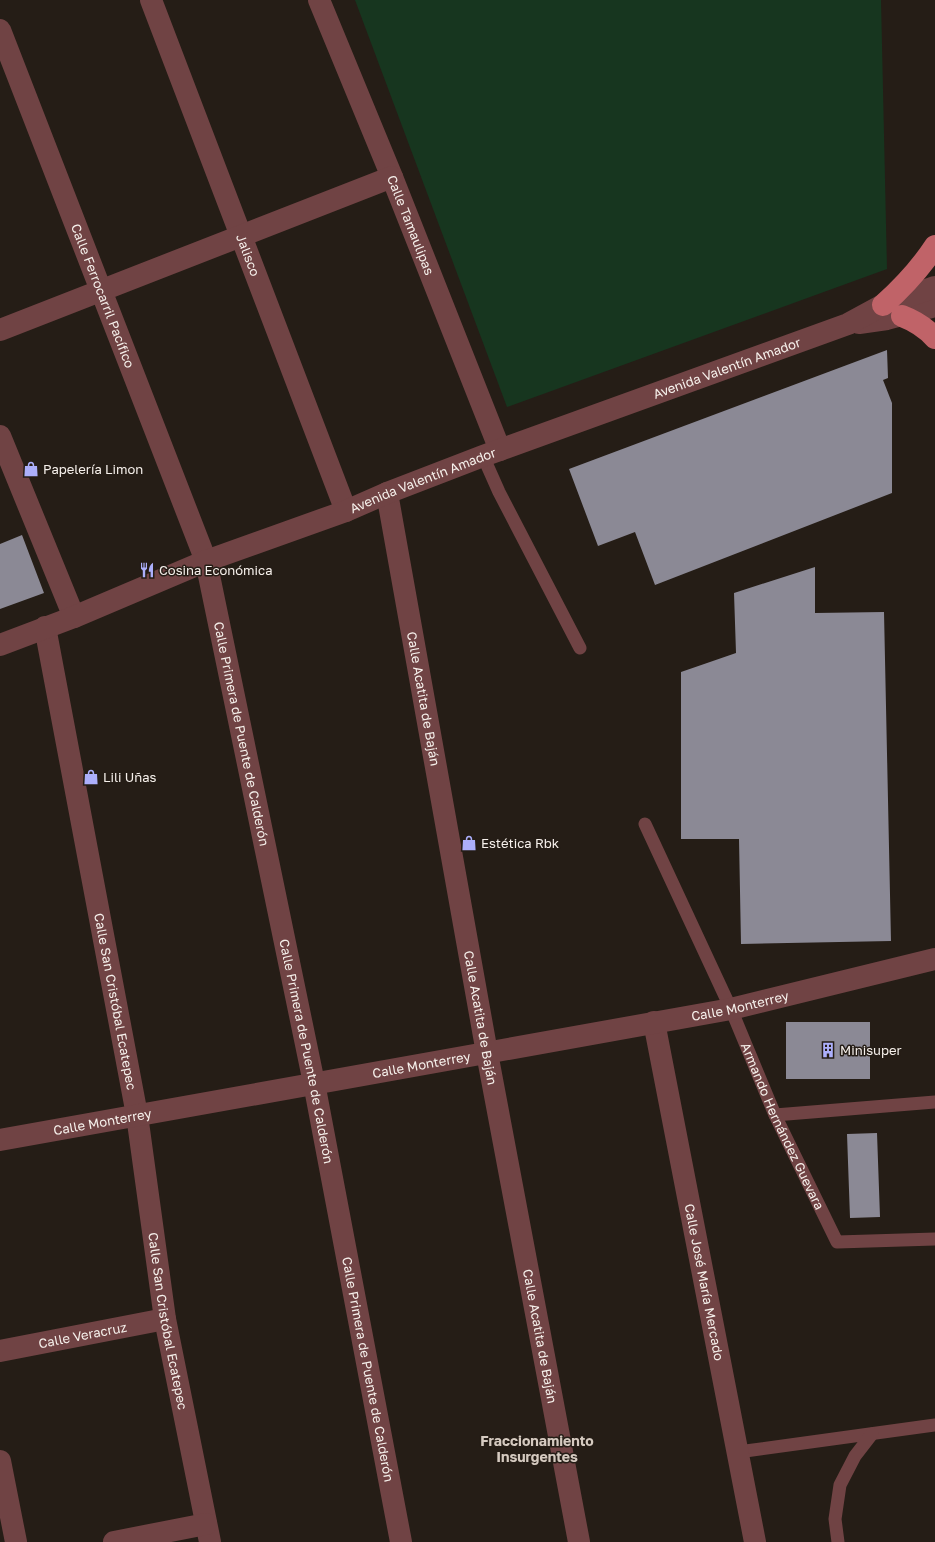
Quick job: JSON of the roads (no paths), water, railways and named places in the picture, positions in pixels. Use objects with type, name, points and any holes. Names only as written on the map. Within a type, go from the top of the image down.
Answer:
[{"type":"main road","points":[[882,305],[905,285],[935,246]]},
{"type":"main road","points":[[902,316],[926,328],[935,338]]},
{"type":"street","name":"Jalisco","points":[[151,0],[346,511]]},
{"type":"street","name":"Calle Tamaulipas","points":[[319,0],[392,177],[491,453]]},
{"type":"street","name":"Calle Ferrocarril Pacífico","points":[[0,30],[206,561]]},
{"type":"street","points":[[0,330],[242,237],[392,177]]},
{"type":"street","name":"Avenida Valentín Amador","points":[[0,645],[206,561],[346,511],[387,493],[491,453],[848,324],[882,305],[935,287]]},
{"type":"street","name":"Avenida Valentín Amador","points":[[848,324],[888,319],[935,306]]},
{"type":"street","points":[[0,436],[4,459],[74,616]]},
{"type":"street","name":"Calle Acatita de Baján","points":[[387,493],[487,1053],[579,1542]]},
{"type":"street","name":"Calle Primera de Puente de Calderón","points":[[206,561],[314,1083],[401,1542]]},
{"type":"street","name":"Calle San Cristóbal Ecatepec","points":[[46,627],[137,1115],[165,1320],[208,1533]]},
{"type":"street","name":"Calle Monterrey","points":[[0,1140],[731,1008],[935,959]]},
{"type":"street","name":"Calle José María Mercado","points":[[654,1022],[755,1542]]},
{"type":"street","name":"Calle Veracruz","points":[[0,1351],[165,1320]]},
{"type":"street","points":[[0,1461],[16,1542]]},
{"type":"street","points":[[114,1542],[208,1533]]},
{"type":"lane","points":[[491,453],[499,492],[580,648]]},
{"type":"lane","name":"Armando Hernández Guevara","points":[[644,824],[731,1008],[775,1115],[837,1242],[935,1239]]},
{"type":"lane","points":[[775,1115],[935,1102]]},
{"type":"lane","points":[[738,1452],[935,1425]]},
{"type":"lane","points":[[838,1542],[835,1519],[840,1485],[855,1456],[872,1434]]},
{"type":"place","name":"Papelería Limon","points":[[31,469]]},
{"type":"place","name":"Cosina Económica","points":[[147,570]]},
{"type":"place","name":"Lili Uñas","points":[[91,777]]},
{"type":"place","name":"Estética Rbk","points":[[469,843]]},
{"type":"place","name":"Minisuper","points":[[828,1050]]},
{"type":"district","name":"Fraccionamiento Insurgentes","points":[[537,1448]]}]
